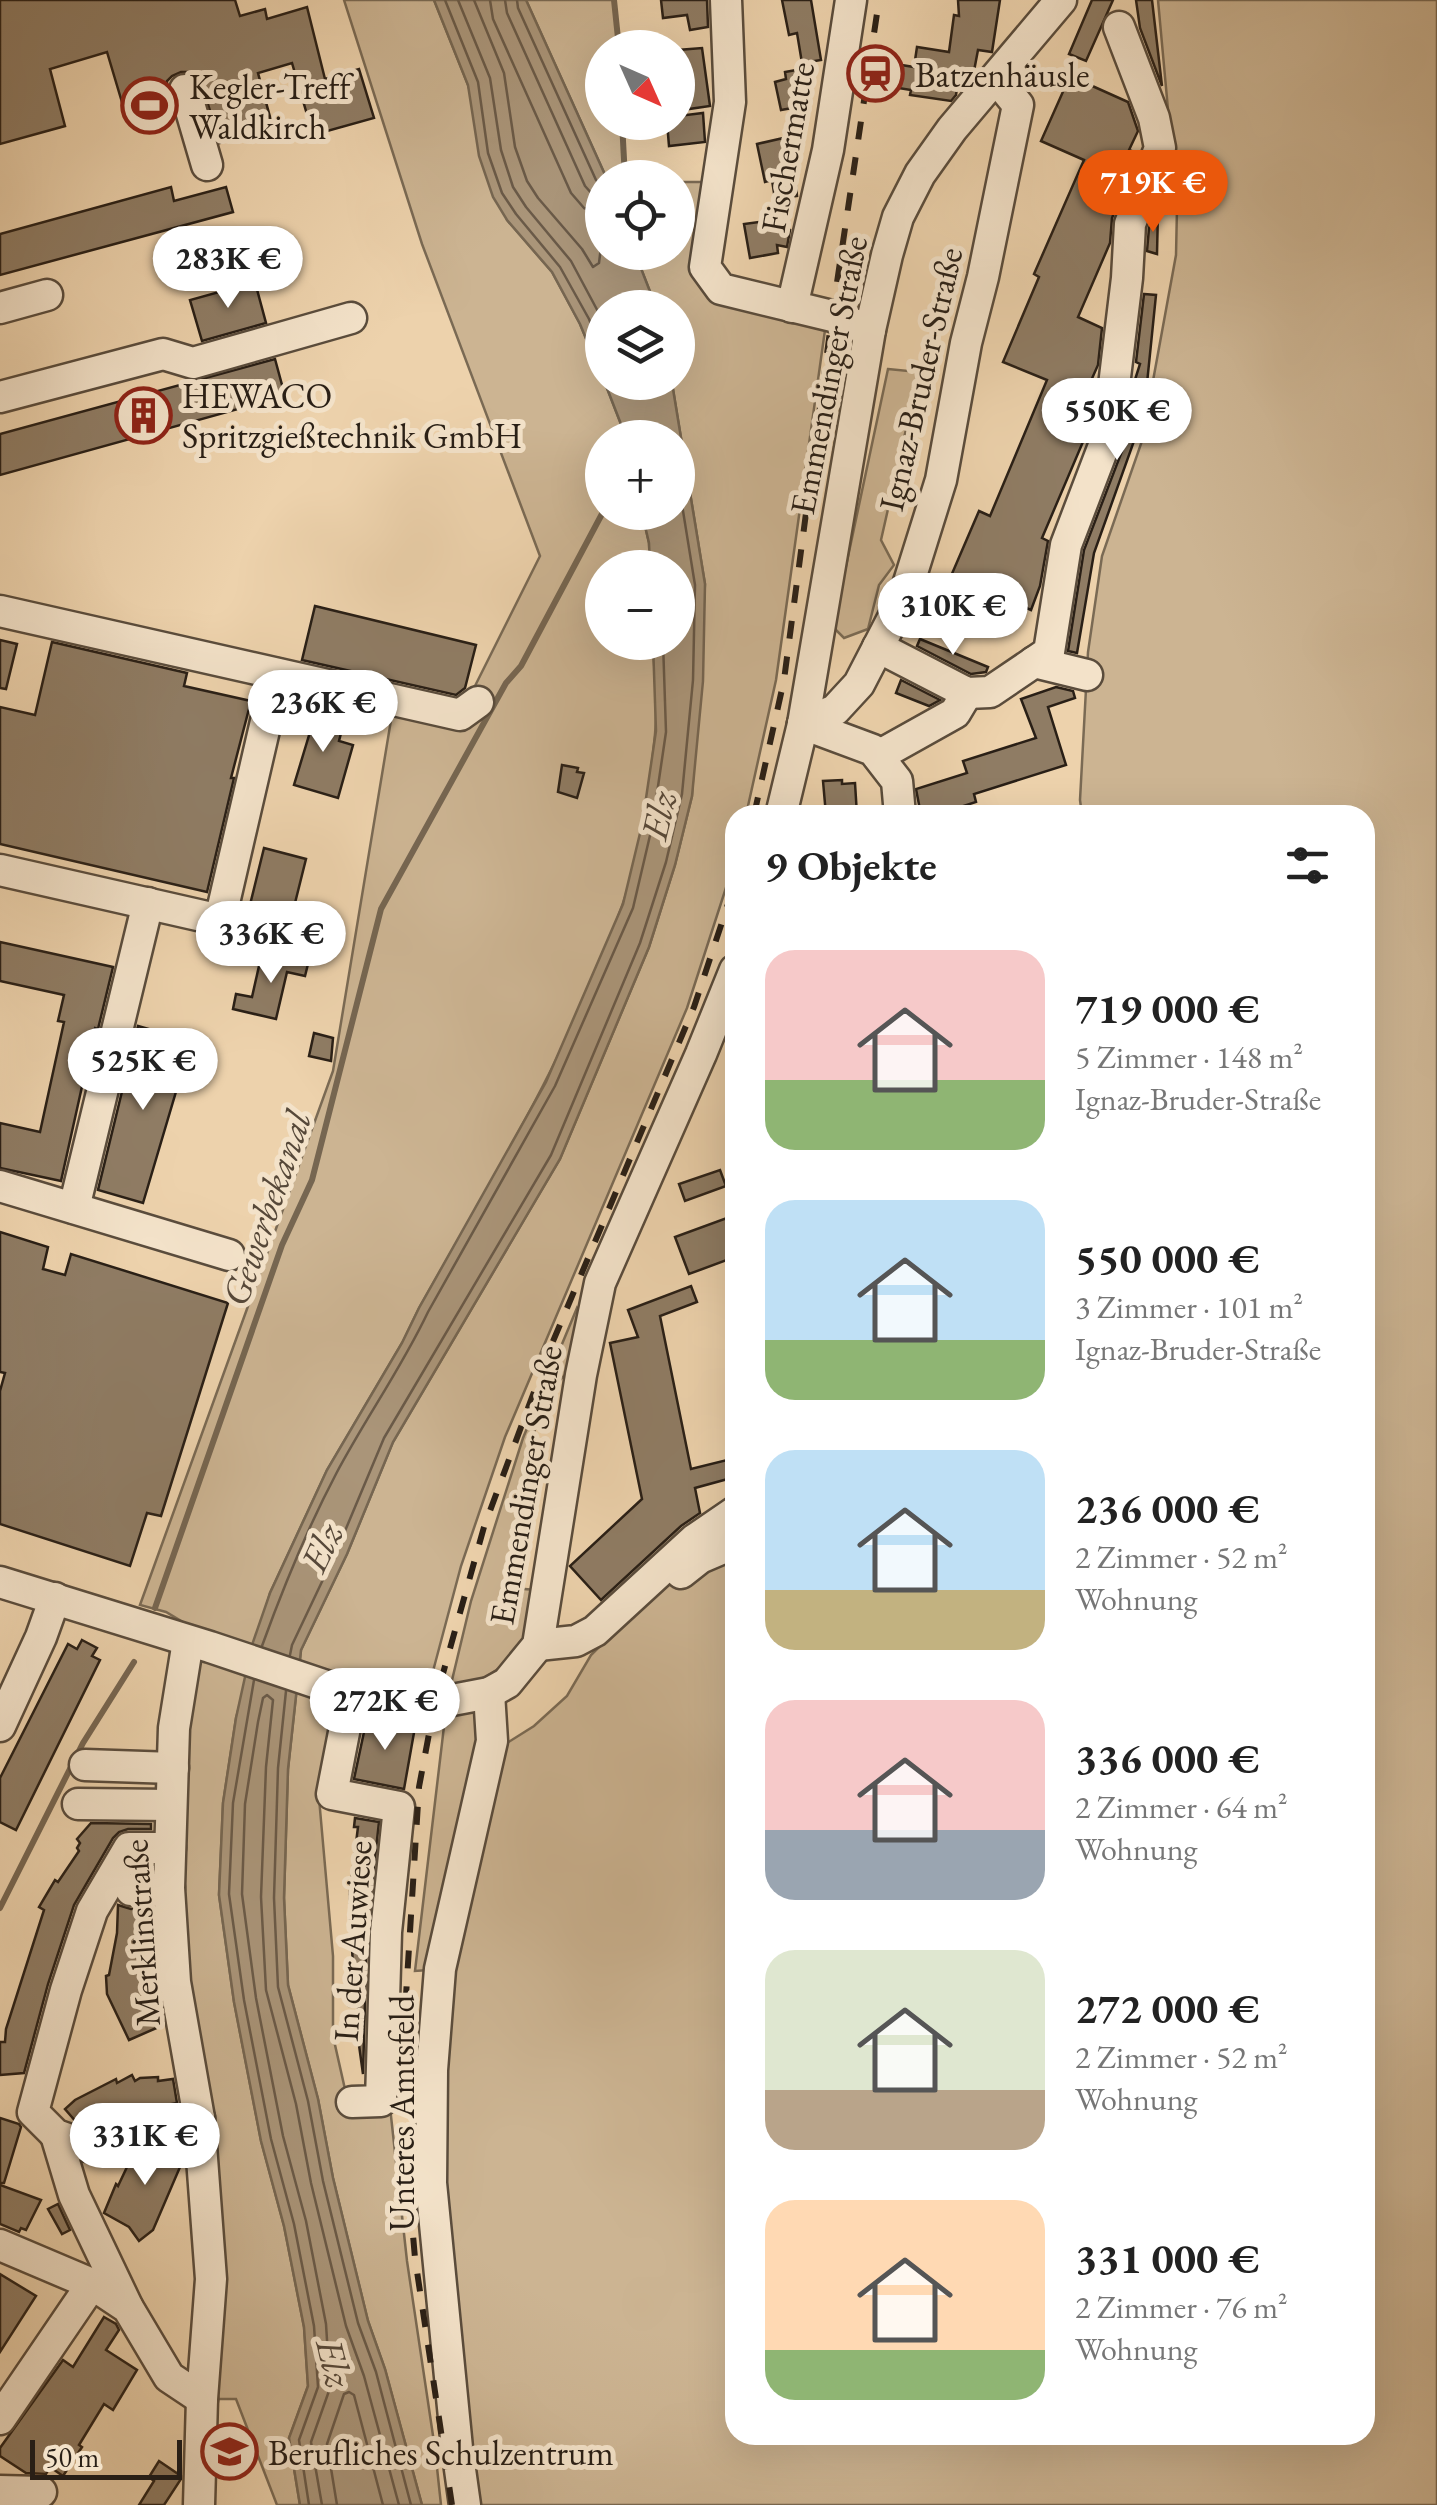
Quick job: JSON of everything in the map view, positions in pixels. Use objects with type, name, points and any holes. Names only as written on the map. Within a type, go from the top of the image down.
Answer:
[{"type":"street","name":"Fischermatte","points":[[726,0],[730,102],[706,267],[722,288],[832,316],[870,330]]},
{"type":"street","name":"Fischermatte","points":[[792,307],[828,150],[851,0]]},
{"type":"street","name":"Emmendinger Straße","points":[[783,805],[802,724],[870,330],[887,255],[906,200],[920,174],[952,129],[1061,0]]},
{"type":"street","points":[[878,647],[967,694],[990,692],[1049,652],[1066,545],[1108,434],[1130,224],[1160,148],[1154,118],[1119,27]]},
{"type":"street","name":"Ignaz-Bruder-Straße","points":[[802,724],[834,710],[859,684],[904,595],[941,480],[1018,105],[996,78]]},
{"type":"street","points":[[184,90],[207,165]]},
{"type":"street","points":[[0,308],[47,295]]},
{"type":"street","points":[[15,398],[77,366],[162,354],[193,363],[351,318]]},
{"type":"street","points":[[0,611],[460,715],[474,705]]},
{"type":"street","points":[[1034,662],[1087,675]]},
{"type":"street","points":[[0,870],[220,920],[277,674]]},
{"type":"street","points":[[878,756],[956,714],[967,694]]},
{"type":"street","points":[[802,724],[874,750],[898,781],[899,805]]},
{"type":"street","points":[[74,1208],[148,903]]},
{"type":"street","name":"Emmendinger Straße","points":[[489,1693],[507,1683],[538,1644],[580,1375],[600,1283],[725,995]]},
{"type":"street","points":[[0,1186],[229,1255]]},
{"type":"street","points":[[538,1644],[576,1641],[596,1631],[694,1540],[725,1519]]},
{"type":"street","points":[[630,1599],[657,1592],[700,1558],[725,1547]]},
{"type":"street","points":[[0,1582],[390,1704],[424,1705],[489,1693]]},
{"type":"street","points":[[0,1726],[55,1598]]},
{"type":"street","name":"Merklinstraße","points":[[199,1644],[174,1728],[169,1888],[175,1982],[199,2118],[211,2279],[199,2505]]},
{"type":"street","name":"Unteres Amtsfeld","points":[[465,2505],[432,2183],[432,2070],[440,1968],[492,1741],[489,1693]]},
{"type":"street","name":"In der Auwiese","points":[[352,2102],[382,2101],[386,1932],[399,1807],[332,1794],[345,1753],[348,1712],[355,1695]]},
{"type":"street","points":[[85,1765],[173,1768]]},
{"type":"street","points":[[78,1804],[171,1805]]},
{"type":"street","points":[[170,1848],[130,1848],[92,1911],[33,2112],[56,2135],[86,2146],[106,2137],[199,2118]]},
{"type":"street","points":[[131,1890],[169,1888]]},
{"type":"street","points":[[56,2135],[74,2195],[128,2308],[169,2377],[202,2399]]},
{"type":"street","points":[[0,2245],[92,2284],[128,2308]]},
{"type":"street","points":[[0,2419],[92,2284]]},
{"type":"street","points":[[0,2491],[51,2499]]},
{"type":"shaded area","points":[[344,0],[434,0],[468,85],[507,220],[552,272],[580,324],[585,336],[585,400],[612,400],[619,420],[585,420],[585,530],[646,530],[649,550],[585,550],[585,660],[654,660],[656,723],[634,866],[602,959],[530,1112],[327,1470],[270,1593],[236,1718],[223,1803],[219,1895],[234,2002],[261,2141],[284,2226],[304,2327],[308,2386],[289,2438],[300,2505],[277,2505],[236,2399],[202,2399],[211,2279],[169,1888],[201,1633],[166,1612],[140,1605],[333,1071],[392,714],[468,700],[540,556],[422,244]]},
{"type":"shaded area","points":[[526,0],[614,0],[617,30],[585,30],[585,131]]},
{"type":"shaded area","points":[[1158,0],[1437,0],[1437,2505],[465,2505],[432,2070],[507,1743],[534,1726],[567,1696],[591,1655],[711,1536],[725,1528],[725,2445],[1375,2445],[1375,805],[1081,805],[1080,800],[1088,652],[1102,556],[1142,441],[1176,255],[1177,208]]},
{"type":"shaded area","points":[[589,140],[623,140],[624,160],[598,160]]},
{"type":"shaded area","points":[[695,182],[710,182],[712,298],[825,330],[776,680],[748,805],[725,805],[725,891],[687,1008],[505,1437],[461,1566],[424,1705],[359,1697],[319,1798],[333,1956],[333,2036],[349,2107],[390,2107],[441,2505],[422,2505],[368,2321],[288,1985],[284,1898],[288,1769],[301,1650],[347,1554],[393,1442],[560,1159],[649,947],[692,796],[705,584],[695,523],[695,420],[678,420],[675,400],[695,400],[695,290],[649,290],[642,270],[695,270]]},
{"type":"shaded area","points":[[888,369],[919,372],[881,540],[894,565],[879,585],[868,629],[844,638],[833,627]]},
{"type":"shaded area","points":[[577,1308],[566,1374],[539,1401],[512,1588],[536,1590],[527,1635],[501,1667],[471,1687],[485,1734],[429,1970],[415,1971],[447,1701],[471,1601],[523,1438]]},
{"type":"water","points":[[434,0],[526,0],[585,131],[585,140],[589,140],[598,160],[585,160],[585,270],[642,270],[649,290],[585,290],[585,336],[552,272],[507,220],[493,197],[479,156],[468,85]]},
{"type":"water","points":[[612,400],[675,400],[678,420],[619,420]]},
{"type":"water","name":"Elz","points":[[695,523],[705,584],[703,681],[692,796],[675,865],[649,947],[560,1159],[393,1442],[347,1554],[301,1650],[288,1769],[284,1898],[288,1985],[368,2321],[422,2505],[300,2505],[289,2438],[308,2386],[304,2327],[284,2226],[261,2141],[234,2002],[219,1895],[223,1803],[236,1718],[252,1645],[270,1593],[327,1470],[546,1082],[623,904],[642,825],[656,731],[654,660],[695,660],[695,550],[649,550],[646,530],[695,530]]},
{"type":"building","points":[[0,0],[235,0],[240,16],[265,9],[267,19],[307,7],[325,79],[359,69],[374,118],[313,135],[292,63],[258,73],[273,128],[220,143],[198,72],[172,76],[167,81],[171,108],[159,111],[160,116],[138,122],[137,116],[127,119],[107,52],[50,69],[65,126],[0,144]]},
{"type":"building","points":[[661,0],[707,0],[708,27],[690,30],[687,15],[663,18]]},
{"type":"building","points":[[782,0],[811,0],[821,60],[802,63],[797,33],[789,35]]},
{"type":"building","points":[[958,0],[1000,0],[992,52],[978,50],[974,71],[960,69],[956,95],[951,101],[910,95],[911,90],[880,85],[883,62],[914,67],[917,47],[949,52],[954,15],[959,16]]},
{"type":"building","points":[[1092,0],[1113,0],[1086,61],[1069,54]]},
{"type":"building","points":[[1136,0],[1152,0],[1162,86],[1140,28]]},
{"type":"building","points":[[702,48],[710,106],[695,108],[695,49]]},
{"type":"building","points":[[802,69],[809,105],[781,110],[775,82],[786,79],[785,72]]},
{"type":"building","points":[[1070,76],[1128,102],[1138,131],[1121,181],[1126,183],[1112,218],[1110,243],[1078,317],[1102,328],[1098,365],[1082,401],[1093,405],[1091,423],[1042,538],[1048,541],[1031,610],[951,576],[979,511],[990,516],[1047,380],[1003,362],[1039,277],[1034,274],[1084,160],[1041,141]]},
{"type":"building","points":[[703,113],[705,142],[669,146],[668,140],[695,140],[695,114]]},
{"type":"building","points":[[792,136],[797,157],[793,157],[797,196],[775,199],[772,180],[765,182],[757,144]]},
{"type":"building","points":[[171,187],[174,201],[226,187],[233,212],[0,275],[0,234]]},
{"type":"building","points":[[1158,210],[1157,254],[1147,251]]},
{"type":"building","points":[[759,222],[790,230],[787,247],[777,245],[778,253],[750,258],[744,224]]},
{"type":"building","points":[[255,282],[266,323],[202,341],[190,300]]},
{"type":"building","points":[[1144,294],[1156,295],[1144,413],[1094,553],[1077,653],[1068,651],[1084,550],[1127,438],[1133,386],[1140,364],[1136,362]]},
{"type":"building","name":"HEWACO Spritzgießtechnik GmbH","points":[[275,359],[285,396],[0,475],[0,434]]},
{"type":"building","points":[[315,606],[476,645],[465,688],[456,695],[302,660]]},
{"type":"building","points":[[920,639],[988,667],[986,672],[971,674],[917,646]]},
{"type":"building","points":[[0,640],[17,644],[6,689],[0,688]]},
{"type":"building","points":[[52,642],[187,673],[184,686],[251,701],[207,892],[0,844],[0,707],[35,715]]},
{"type":"building","points":[[901,680],[940,700],[929,706],[896,693]]},
{"type":"building","points":[[1056,687],[1073,691],[1075,698],[1048,707],[1066,765],[974,794],[976,802],[967,805],[919,805],[916,789],[967,773],[963,761],[1036,738],[1021,699]]},
{"type":"building","points":[[302,711],[344,722],[339,741],[353,745],[338,798],[294,785],[310,732],[297,730]]},
{"type":"building","points":[[562,765],[584,773],[577,798],[558,792]]},
{"type":"building","points":[[823,781],[855,783],[856,805],[825,805]]},
{"type":"building","points":[[264,848],[306,859],[287,935],[245,925]]},
{"type":"building","points":[[0,942],[113,967],[98,1029],[95,1028],[61,1181],[0,1168],[0,1123],[40,1132],[64,1022],[58,1021],[64,995],[0,981]]},
{"type":"building","points":[[273,952],[309,960],[305,976],[287,972],[276,1019],[233,1009],[236,994],[252,997],[259,966],[269,968]]},
{"type":"building","points":[[138,1026],[191,1041],[143,1203],[98,1190]]},
{"type":"building","points":[[314,1033],[333,1038],[331,1061],[309,1056]]},
{"type":"building","points":[[720,1170],[725,1186],[685,1201],[679,1184]]},
{"type":"building","points":[[725,1219],[725,1261],[689,1274],[675,1237]]},
{"type":"building","points":[[0,1232],[48,1247],[43,1269],[65,1275],[71,1254],[228,1303],[161,1516],[147,1513],[130,1566],[0,1524],[0,1391],[5,1373],[0,1372]]},
{"type":"building","points":[[691,1286],[697,1302],[660,1316],[691,1469],[725,1460],[725,1480],[695,1488],[700,1513],[601,1600],[570,1566],[642,1499],[610,1343],[638,1337],[628,1310]]},
{"type":"building","points":[[82,1640],[97,1648],[92,1656],[100,1660],[16,1830],[0,1822],[0,1778],[68,1644],[77,1649]]},
{"type":"building","points":[[367,1718],[415,1727],[404,1789],[354,1779]]},
{"type":"building","points":[[355,1818],[379,1822],[367,1931],[363,2074],[358,2007],[349,2006],[356,1921],[350,1921],[358,1827],[354,1827]]},
{"type":"building","points":[[91,1823],[151,1824],[151,1829],[128,1829],[113,1838],[74,1905],[24,2073],[0,2075],[0,2042],[5,2042],[44,1910],[39,1907],[79,1851],[77,1839]]},
{"type":"building","points":[[118,1905],[144,1908],[146,1939],[151,1940],[144,1990],[161,2026],[129,2040],[107,1994],[106,1976],[117,1933]]},
{"type":"building","points":[[132,2075],[135,2081],[173,2079],[177,2103],[128,2111],[83,2125],[65,2109],[116,2079],[117,2083]]},
{"type":"building","points":[[0,2118],[21,2127],[4,2183],[0,2183]]},
{"type":"building","points":[[180,2143],[180,2167],[153,2230],[139,2241],[129,2227],[104,2213],[127,2167],[127,2152]]},
{"type":"building","points":[[0,2185],[41,2200],[26,2230],[21,2228],[19,2232],[0,2224]]},
{"type":"building","points":[[58,2204],[70,2230],[62,2234],[48,2209]]},
{"type":"building","points":[[0,2274],[36,2296],[0,2352]]},
{"type":"building","points":[[104,2317],[119,2330],[106,2350],[137,2370],[113,2410],[104,2404],[63,2476],[50,2467],[46,2474],[26,2473],[0,2456],[0,2448],[63,2360],[73,2367]]},
{"type":"building","points":[[159,2461],[181,2479],[164,2505],[139,2505],[154,2481],[149,2477]]},
{"type":"waterway","points":[[614,0],[617,30]]},
{"type":"waterway","points":[[623,140],[624,160]]},
{"type":"waterway","name":"Gewerbekanal","points":[[155,1608],[282,1245],[312,1180],[381,909],[506,683],[521,666],[593,530]]},
{"type":"waterway","name":"Gewerbekanal","points":[[0,1908],[83,1743],[134,1662]]},
{"type":"railway","points":[[756,805],[784,680],[879,0]]},
{"type":"railway","points":[[452,2505],[415,2258],[405,2144],[402,2060],[419,1787],[435,1702],[484,1527],[551,1346],[694,1007],[725,913]]},
{"type":"place","name":"Batzenhäusle","points":[[876,74]]},
{"type":"place","name":"Kegler-Treff Waldkirch","points":[[150,106]]},
{"type":"place","name":"HEWACO Spritzgießtechnik GmbH","points":[[143,415]]},
{"type":"place","name":"Berufliches Schulzentrum","points":[[229,2452]]}]
